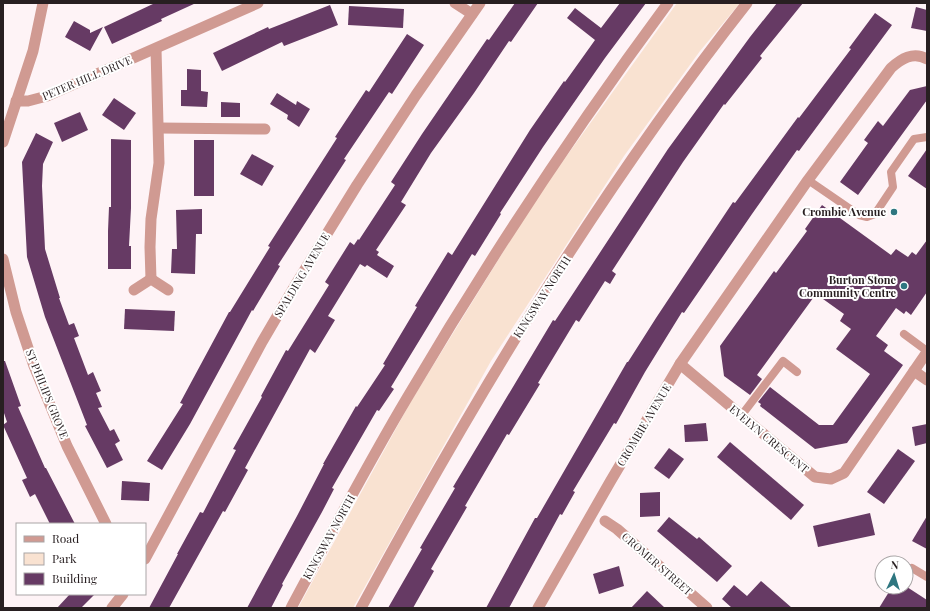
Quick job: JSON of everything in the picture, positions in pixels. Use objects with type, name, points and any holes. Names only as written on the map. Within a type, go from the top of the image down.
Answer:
[{"type":"street","points":[[3,142],[32,51],[43,3]]},
{"type":"street","name":"PETER HILL DRIVE","points":[[16,101],[28,101],[47,96],[258,3]]},
{"type":"street","points":[[455,3],[472,14]]},
{"type":"street","name":"SPALDING AVENUE","points":[[146,557],[262,342],[296,284],[361,179],[416,95],[480,3]]},
{"type":"street","name":"KINGSWAY NORTH","points":[[291,608],[391,425],[453,322],[553,166],[632,51],[668,3]]},
{"type":"street","name":"KINGSWAY NORTH","points":[[361,608],[404,529],[496,368],[617,181],[706,55],[747,3]]},
{"type":"street","points":[[150,278],[153,196],[159,163],[156,49]]},
{"type":"street","name":"CROMBIE AVENUE","points":[[538,608],[680,364],[808,180],[891,68],[900,59],[912,56],[924,57],[927,59]]},
{"type":"street","points":[[159,128],[265,129]]},
{"type":"street","name":"ST PHILIPS GROVE","points":[[3,259],[16,312],[34,366],[67,446],[106,523]]},
{"type":"street","points":[[134,290],[150,278]]},
{"type":"street","points":[[150,278],[168,290]]},
{"type":"street","name":"EVELYN CRESCENT","points":[[680,364],[815,477],[831,479],[844,473],[927,352]]},
{"type":"street","points":[[914,371],[927,380]]},
{"type":"street","name":"CROMER STREET","points":[[605,521],[617,529],[707,608]]},
{"type":"street","points":[[112,608],[122,595]]},
{"type":"lane","points":[[808,180],[859,215],[867,218],[875,214],[893,187],[891,172],[914,139],[927,137]]},
{"type":"lane","points":[[904,334],[927,352]]},
{"type":"lane","points":[[741,416],[783,361],[797,372]]},
{"type":"lane","points":[[914,569],[927,577]]},
{"type":"green space","points":[[677,3],[740,3],[700,51],[624,156],[491,361],[353,608],[298,608],[410,403],[537,197]]},
{"type":"building","points":[[155,3],[196,3],[161,19],[162,21],[112,44],[104,27]]},
{"type":"building","points":[[515,3],[538,3],[511,42],[509,41],[431,153],[401,202],[406,205],[376,250],[379,252],[377,255],[394,266],[387,278],[367,265],[365,267],[360,264],[328,316],[335,320],[315,353],[310,349],[245,468],[248,470],[225,512],[223,511],[169,608],[149,608],[200,512],[203,513],[236,450],[233,449],[286,350],[288,351],[329,285],[325,282],[350,242],[354,245],[358,239],[359,240],[395,185],[391,182],[422,134],[487,39],[489,40]]},
{"type":"building","points":[[620,3],[646,3],[605,58],[543,147],[500,213],[501,214],[475,256],[472,254],[391,387],[394,389],[379,411],[377,410],[332,488],[334,489],[282,584],[283,585],[271,608],[247,608],[297,516],[323,464],[356,406],[357,407],[385,365],[383,364],[417,307],[415,306],[448,252],[452,255],[530,130],[595,40],[567,18],[575,8],[601,28]]},
{"type":"building","points":[[777,3],[803,3],[760,56],[762,58],[725,105],[724,104],[683,162],[612,271],[616,274],[610,284],[605,281],[579,322],[576,320],[538,383],[540,384],[509,435],[507,434],[465,506],[467,507],[431,569],[434,571],[413,608],[388,608],[422,549],[420,548],[455,488],[453,487],[553,320],[555,321],[668,149],[750,37]]},
{"type":"building","points":[[330,5],[338,25],[284,46],[282,42],[222,71],[213,53],[268,27],[269,29]]},
{"type":"building","points":[[349,6],[404,9],[403,28],[348,25]]},
{"type":"building","points":[[916,7],[927,10],[927,31],[911,28]]},
{"type":"building","points":[[875,13],[892,25],[799,151],[797,150],[684,313],[682,312],[645,372],[616,424],[614,423],[573,491],[575,492],[562,515],[560,514],[509,608],[486,608],[535,518],[537,518],[627,362],[733,202],[735,203],[798,117],[799,118],[851,49],[849,48]]},
{"type":"building","points":[[74,21],[90,30],[90,33],[103,27],[90,51],[65,37]]},
{"type":"building","points":[[407,34],[424,45],[392,94],[389,92],[344,159],[346,160],[278,265],[280,266],[253,311],[252,310],[190,424],[162,470],[147,461],[183,404],[180,403],[229,312],[270,247],[268,246],[337,138],[335,137],[366,90],[369,92]]},
{"type":"building","points":[[187,69],[201,70],[201,91],[208,92],[207,107],[181,106],[181,90],[187,90]]},
{"type":"building","points":[[927,86],[927,100],[858,195],[840,182],[868,143],[864,140],[878,121],[883,126],[910,90]]},
{"type":"building","points":[[277,93],[296,105],[297,101],[310,109],[299,127],[287,119],[288,115],[270,104]]},
{"type":"building","points":[[114,98],[136,113],[124,130],[102,115]]},
{"type":"building","points":[[221,102],[240,103],[240,117],[221,117]]},
{"type":"building","points":[[80,112],[88,130],[62,142],[54,123]]},
{"type":"building","points":[[36,133],[53,142],[43,164],[42,186],[45,249],[59,298],[69,325],[74,323],[79,336],[74,338],[88,375],[93,372],[101,391],[96,393],[102,407],[98,408],[110,431],[114,429],[120,441],[115,444],[123,460],[107,468],[85,426],[87,425],[45,317],[27,257],[22,162]]},
{"type":"building","points":[[111,139],[131,140],[131,208],[129,246],[131,246],[131,269],[108,269],[109,207],[111,207]]},
{"type":"building","points":[[194,140],[214,140],[214,196],[194,196]]},
{"type":"building","points":[[927,149],[927,189],[908,176]]},
{"type":"building","points":[[252,154],[274,166],[262,186],[240,174]]},
{"type":"building","points":[[822,205],[891,255],[896,249],[908,257],[912,252],[916,255],[927,240],[927,292],[911,315],[906,311],[904,314],[896,308],[876,336],[888,345],[884,351],[903,365],[847,443],[815,449],[760,406],[761,404],[758,402],[770,387],[819,425],[833,425],[870,374],[836,349],[851,329],[840,321],[844,314],[816,294],[757,375],[762,379],[750,395],[724,376],[720,346],[774,271],[776,273],[807,231],[805,229]]},
{"type":"building","points":[[202,209],[202,234],[196,234],[195,274],[171,273],[172,249],[177,249],[176,210]]},
{"type":"building","points":[[125,309],[175,311],[174,331],[124,329]]},
{"type":"building","points":[[3,361],[5,361],[21,406],[18,407],[45,468],[74,523],[50,523],[35,494],[30,497],[22,480],[27,478],[3,425],[7,422],[3,410]]},
{"type":"building","points":[[706,423],[708,441],[685,442],[684,425]]},
{"type":"building","points":[[927,424],[927,443],[915,446],[912,427]]},
{"type":"building","points":[[730,442],[804,505],[791,520],[717,457]]},
{"type":"building","points":[[669,448],[684,459],[669,479],[654,468]]},
{"type":"building","points":[[898,449],[915,461],[884,504],[867,492]]},
{"type":"building","points":[[122,481],[150,483],[149,501],[121,500]]},
{"type":"building","points":[[660,492],[660,516],[640,517],[640,493]]},
{"type":"building","points":[[870,513],[875,535],[818,547],[813,526]]},
{"type":"building","points":[[927,516],[927,549],[912,541]]},
{"type":"building","points":[[669,517],[697,539],[699,537],[732,566],[717,582],[657,531]]},
{"type":"building","points":[[619,566],[624,586],[599,594],[593,574]]},
{"type":"building","points":[[761,581],[792,608],[732,608],[722,599],[734,585],[747,596]]},
{"type":"building","points":[[647,591],[665,608],[631,608]]},
{"type":"building","points":[[914,592],[927,600],[927,608],[879,608],[887,595],[914,595]]},
{"type":"building","points":[[69,595],[94,595],[81,608],[57,608]]},
{"type":"place","name":"Crombie Avenue","points":[[894,212]]},
{"type":"place","name":"Burton Stone Community Centre","points":[[904,286]]}]
